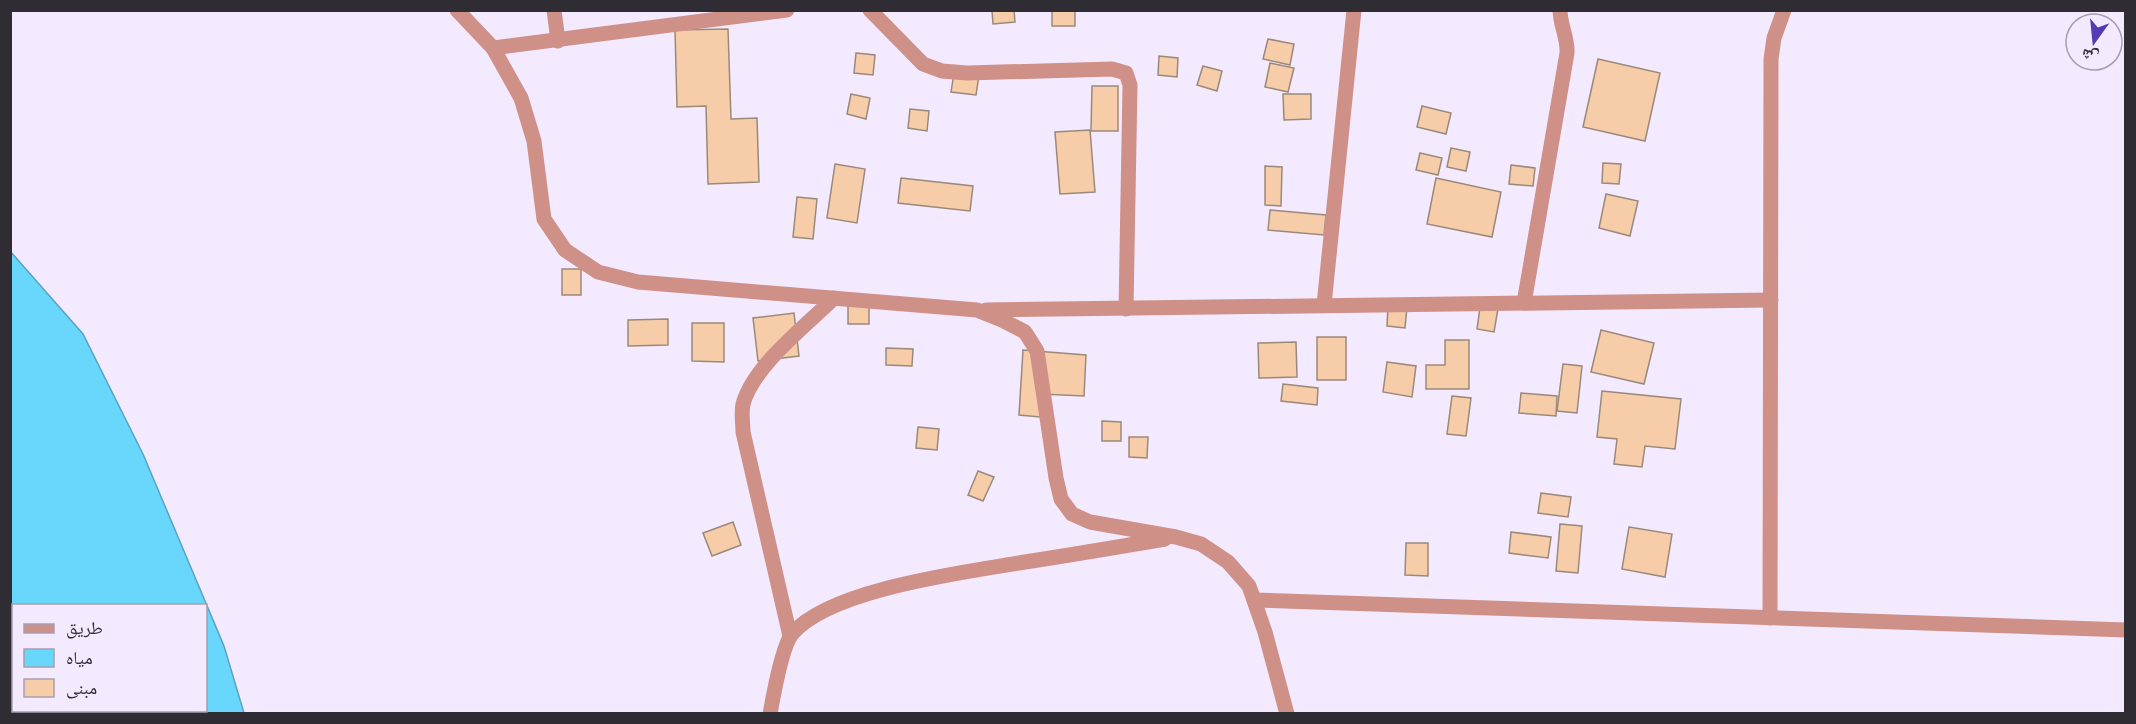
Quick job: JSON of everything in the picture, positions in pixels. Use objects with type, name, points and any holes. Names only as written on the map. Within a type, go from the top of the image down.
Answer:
[{"type":"street","points":[[457,10],[494,48],[520,98],[534,141],[544,219],[565,250],[598,272],[638,282],[977,310],[1771,300]]},
{"type":"street","points":[[554,10],[558,41]]},
{"type":"street","points":[[494,48],[787,10]]},
{"type":"street","points":[[870,10],[923,64],[942,71],[967,73],[1112,69],[1126,73],[1130,85],[1126,309]]},
{"type":"street","points":[[1324,305],[1354,10]]},
{"type":"street","points":[[1524,303],[1568,45],[1560,10]]},
{"type":"street","points":[[1770,618],[1771,59],[1774,38],[1784,10]]},
{"type":"street","points":[[771,714],[775,684],[790,636],[743,432],[743,406],[752,384],[768,362],[834,298]]},
{"type":"street","points":[[977,310],[1025,332],[1037,351],[1061,500],[1072,514],[1090,522],[1202,543],[1227,562],[1249,586],[1287,714]]},
{"type":"street","points":[[790,636],[812,616],[867,593],[949,575],[1176,537]]},
{"type":"street","points":[[1254,600],[2126,630]]},
{"type":"water","points":[[10,251],[83,334],[143,454],[206,604],[12,604],[12,712],[207,712],[207,606],[224,646],[244,713],[11,713]]},
{"type":"building","points":[[992,10],[1014,10],[1015,22],[993,24]]},
{"type":"building","points":[[1052,10],[1075,10],[1075,26],[1052,26]]},
{"type":"building","points":[[728,29],[731,119],[757,118],[759,182],[708,184],[706,106],[677,107],[675,30]]},
{"type":"building","points":[[1268,39],[1294,44],[1290,65],[1263,59]]},
{"type":"building","points":[[856,53],[875,55],[873,75],[854,73]]},
{"type":"building","points":[[1159,56],[1178,58],[1177,77],[1158,75]]},
{"type":"building","points":[[1598,59],[1660,73],[1645,141],[1583,127]]},
{"type":"building","points":[[1270,63],[1294,68],[1288,92],[1265,87]]},
{"type":"building","points":[[1203,66],[1222,71],[1217,91],[1197,85]]},
{"type":"building","points":[[954,73],[979,75],[976,95],[951,92]]},
{"type":"building","points":[[1092,86],[1118,86],[1118,131],[1091,131]]},
{"type":"building","points":[[851,94],[870,98],[866,119],[847,114]]},
{"type":"building","points":[[1283,94],[1311,94],[1311,119],[1284,120]]},
{"type":"building","points":[[1422,106],[1451,113],[1446,134],[1417,127]]},
{"type":"building","points":[[910,109],[929,111],[927,131],[908,128]]},
{"type":"building","points":[[1090,130],[1095,192],[1060,194],[1055,132]]},
{"type":"building","points":[[1451,148],[1470,152],[1466,171],[1447,167]]},
{"type":"building","points":[[1420,153],[1442,158],[1438,175],[1416,170]]},
{"type":"building","points":[[1603,163],[1621,164],[1619,184],[1602,183]]},
{"type":"building","points":[[835,164],[865,169],[857,223],[827,218]]},
{"type":"building","points":[[1511,165],[1535,168],[1533,186],[1509,184]]},
{"type":"building","points":[[1265,166],[1282,167],[1281,206],[1265,205]]},
{"type":"building","points":[[901,178],[973,186],[970,211],[898,203]]},
{"type":"building","points":[[1436,178],[1501,192],[1492,237],[1427,224]]},
{"type":"building","points":[[1606,194],[1638,201],[1630,236],[1599,228]]},
{"type":"building","points":[[797,197],[817,199],[813,239],[793,237]]},
{"type":"building","points":[[1270,210],[1326,215],[1324,235],[1268,230]]},
{"type":"building","points":[[562,269],[581,269],[581,295],[562,295]]},
{"type":"building","points":[[1481,300],[1499,303],[1494,332],[1477,329]]},
{"type":"building","points":[[848,302],[869,303],[869,324],[848,324]]},
{"type":"building","points":[[1388,306],[1407,307],[1405,328],[1387,326]]},
{"type":"building","points":[[794,313],[799,356],[758,361],[753,318]]},
{"type":"building","points":[[668,319],[668,345],[628,346],[628,320]]},
{"type":"building","points":[[692,323],[724,323],[724,362],[692,361]]},
{"type":"building","points":[[1601,330],[1654,343],[1644,384],[1591,372]]},
{"type":"building","points":[[1317,337],[1346,337],[1346,380],[1317,380]]},
{"type":"building","points":[[1445,340],[1469,340],[1469,389],[1426,389],[1426,365],[1445,365]]},
{"type":"building","points":[[1296,342],[1297,377],[1259,378],[1258,343]]},
{"type":"building","points":[[886,348],[913,349],[912,366],[886,365]]},
{"type":"building","points":[[1023,350],[1086,355],[1084,396],[1041,394],[1040,417],[1019,415]]},
{"type":"building","points":[[1387,362],[1416,366],[1412,397],[1383,392]]},
{"type":"building","points":[[1563,364],[1582,366],[1577,413],[1557,411]]},
{"type":"building","points":[[1283,384],[1318,388],[1317,405],[1281,401]]},
{"type":"building","points":[[1602,391],[1681,399],[1675,449],[1645,446],[1642,467],[1614,464],[1617,439],[1597,437]]},
{"type":"building","points":[[1521,393],[1557,396],[1556,416],[1519,413]]},
{"type":"building","points":[[1452,396],[1471,398],[1466,436],[1447,434]]},
{"type":"building","points":[[1102,421],[1121,422],[1121,441],[1102,441]]},
{"type":"building","points":[[918,427],[939,429],[937,450],[916,448]]},
{"type":"building","points":[[1129,437],[1148,437],[1147,458],[1129,457]]},
{"type":"building","points":[[978,471],[994,477],[983,501],[968,495]]},
{"type":"building","points":[[1541,493],[1571,497],[1568,517],[1538,513]]},
{"type":"building","points":[[733,522],[741,545],[712,556],[703,533]]},
{"type":"building","points":[[1560,524],[1582,526],[1578,573],[1556,571]]},
{"type":"building","points":[[1629,527],[1672,534],[1665,577],[1622,569]]},
{"type":"building","points":[[1511,532],[1551,537],[1548,558],[1509,553]]},
{"type":"building","points":[[1406,543],[1428,543],[1428,576],[1405,575]]}]
